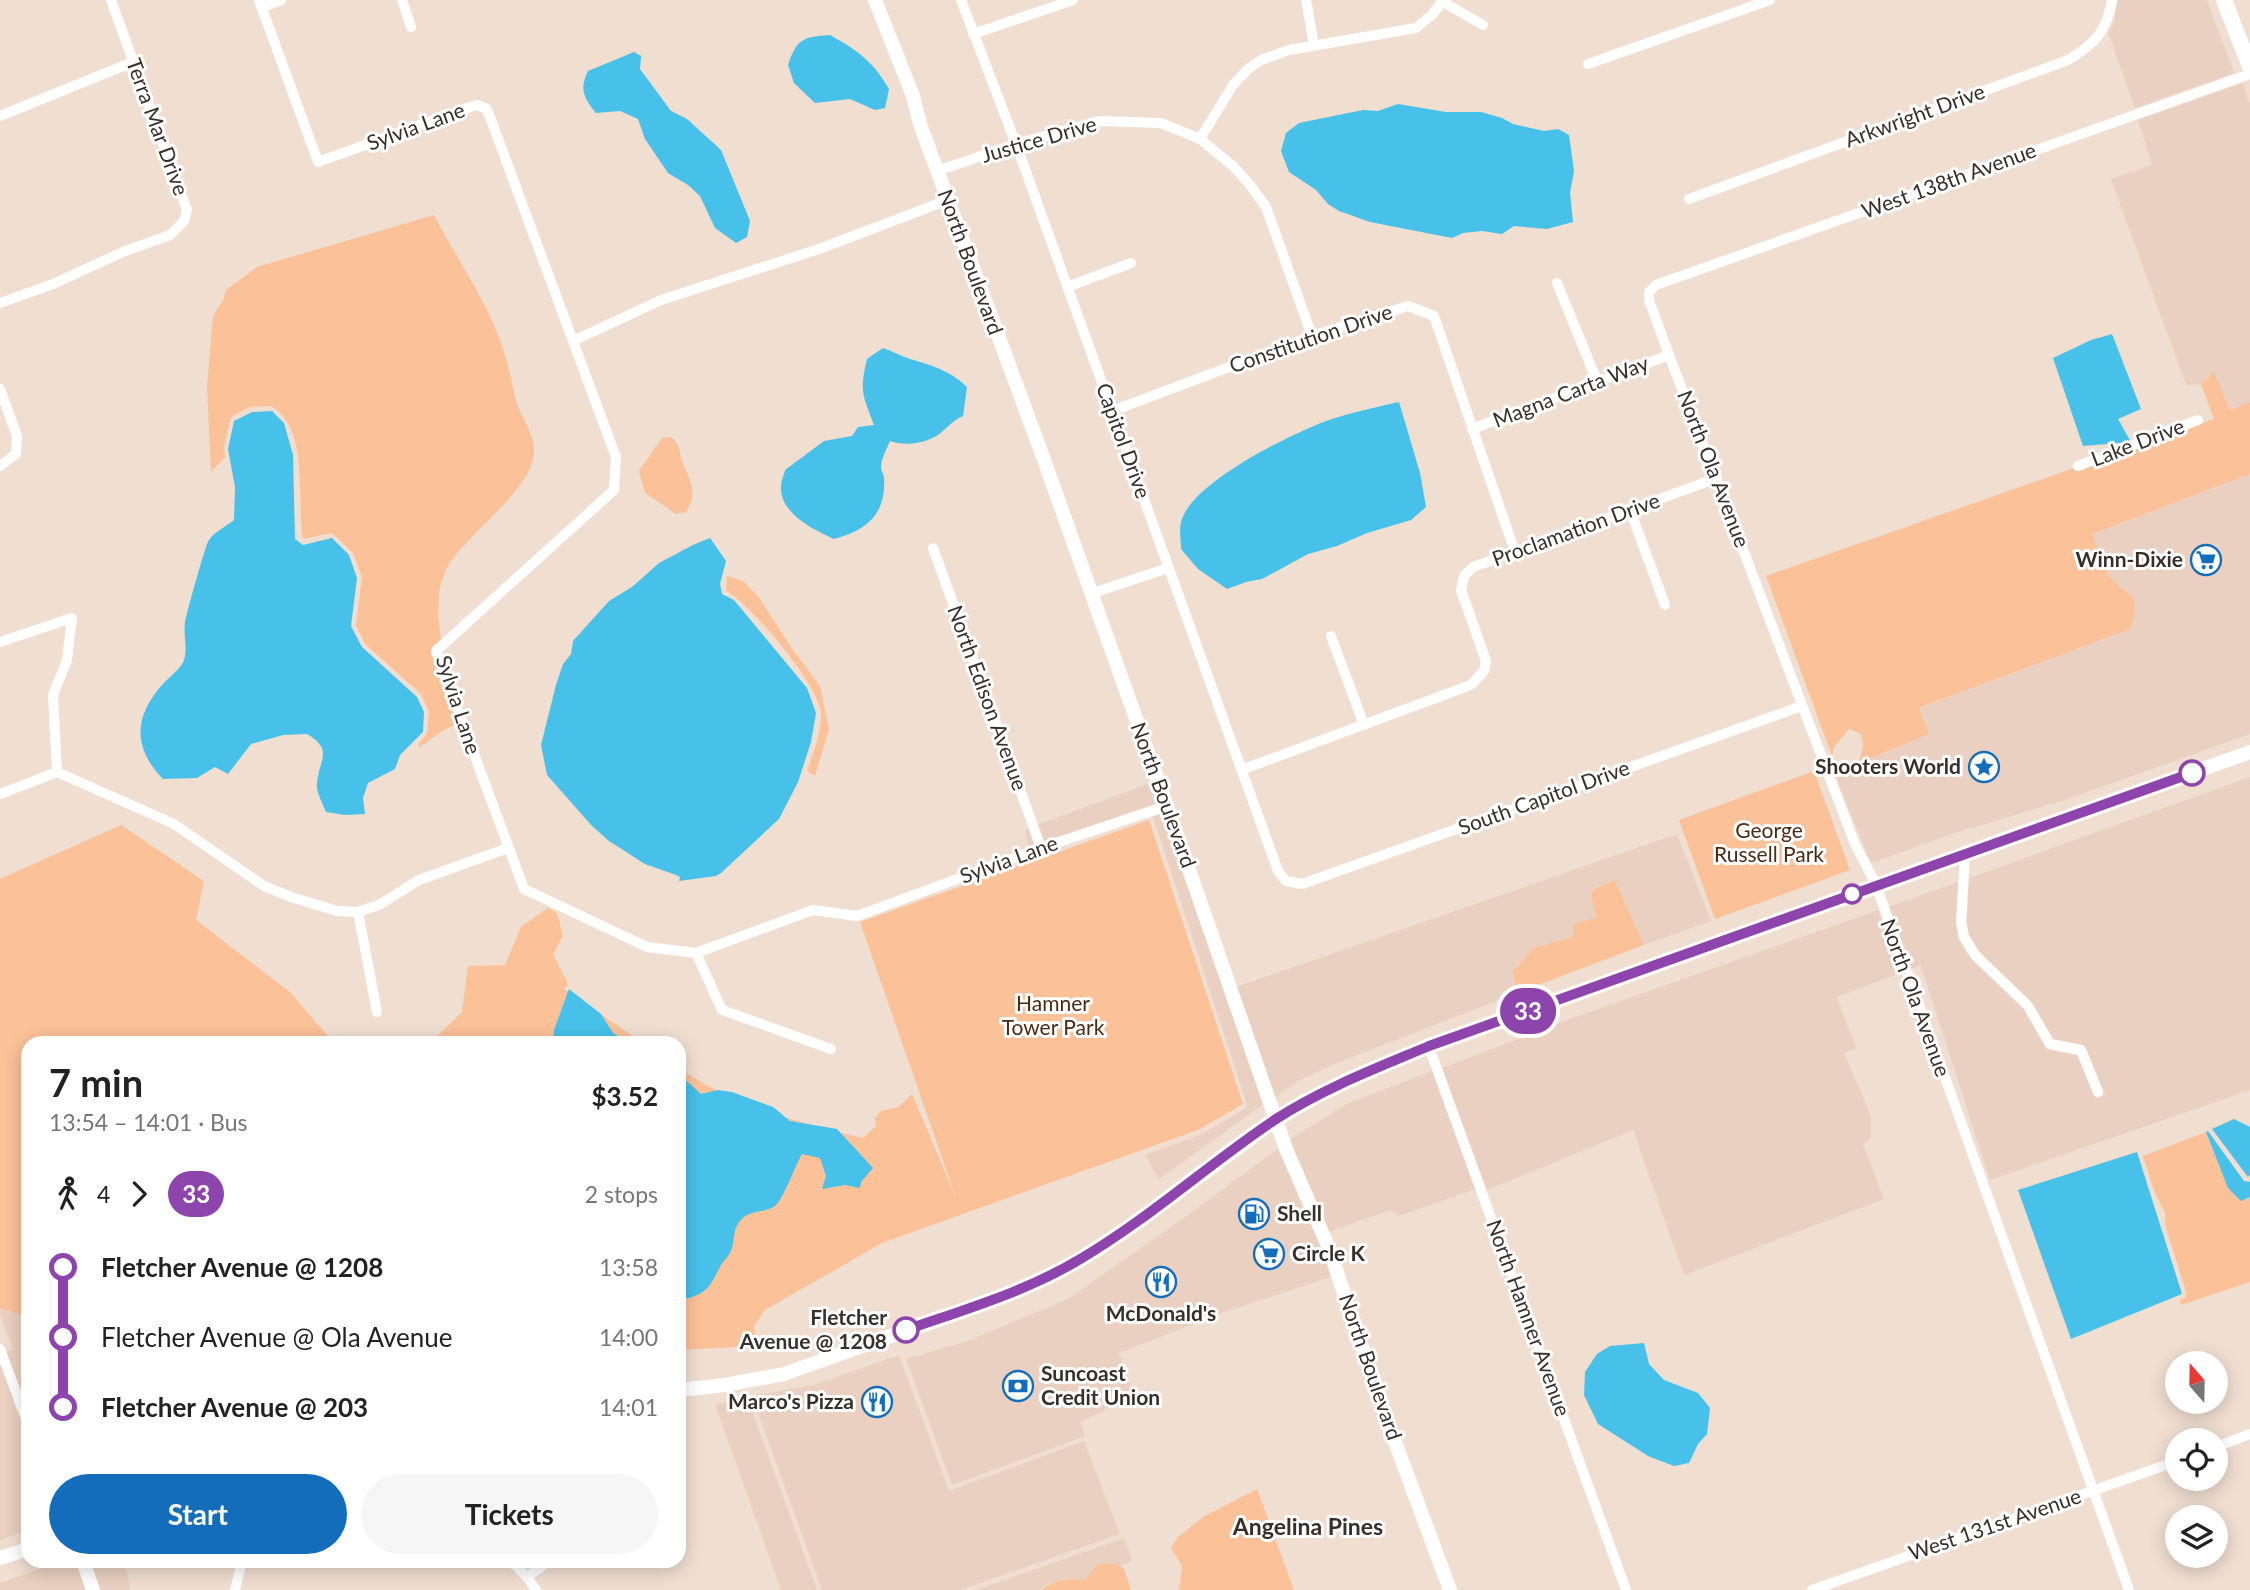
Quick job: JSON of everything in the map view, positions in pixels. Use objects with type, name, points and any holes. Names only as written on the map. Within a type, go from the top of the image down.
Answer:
[{"type":"main road","name":"North Boulevard","points":[[875,0],[913,96],[920,124],[1043,457],[1303,1192],[1328,1246],[1388,1423],[1450,1590]]},
{"type":"main road","points":[[2224,0],[2250,67]]},
{"type":"main road","points":[[686,1389],[783,1374],[1017,1291],[1080,1260],[1131,1227],[1277,1119],[1348,1079],[1429,1046],[2250,752]]},
{"type":"main road","points":[[0,1558],[21,1551]]},
{"type":"main road","points":[[85,1568],[93,1590]]},
{"type":"street","name":"Terra Mar Drive","points":[[0,303],[170,235],[184,221],[187,210],[111,0]]},
{"type":"street","points":[[260,4],[281,0]]},
{"type":"street","points":[[402,0],[411,27]]},
{"type":"street","name":"Capitol Drive","points":[[961,0],[1016,144],[1278,871],[1286,881]]},
{"type":"street","points":[[973,34],[1073,0]]},
{"type":"street","points":[[1306,0],[1314,45]]},
{"type":"street","points":[[1588,64],[1770,0]]},
{"type":"street","name":"Arkwright Drive","points":[[1689,199],[2068,60],[2089,47],[2108,22],[2112,0]]},
{"type":"street","points":[[1200,139],[1225,95],[1248,69],[1278,52],[1416,28],[1433,14],[1443,1],[1483,25]]},
{"type":"street","name":"Sylvia Lane","points":[[260,4],[318,162],[467,108],[477,105],[486,109],[616,457],[614,490],[436,651],[524,889],[647,947],[696,953],[813,909],[857,916],[1167,806]]},
{"type":"street","points":[[0,117],[133,62]]},
{"type":"street","name":"West 138th Avenue","points":[[1649,292],[1657,285],[2250,67]]},
{"type":"street","name":"Justice Drive","points":[[937,171],[1016,144],[1099,121],[1161,123],[1200,139],[1233,166],[1266,207],[1312,336]]},
{"type":"street","points":[[573,341],[661,300],[819,249],[948,200]]},
{"type":"street","points":[[1067,287],[1131,263]]},
{"type":"street","points":[[1557,283],[1597,381]]},
{"type":"street","name":"North Ola Avenue","points":[[1649,292],[1649,300],[1669,355],[1802,706],[1855,844],[1875,886],[2129,1590]]},
{"type":"street","name":"Constitution Drive","points":[[1112,411],[1312,336],[1408,306],[1434,316],[1515,552]]},
{"type":"street","name":"Magna Carta Way","points":[[1472,429],[1669,355]]},
{"type":"street","points":[[0,389],[18,436],[16,454],[0,466]]},
{"type":"street","name":"Lake Drive","points":[[2078,466],[2198,419]]},
{"type":"street","name":"Proclamation Drive","points":[[1241,770],[1471,685],[1484,671],[1486,661],[1461,590],[1464,576],[1474,567],[1717,478]]},
{"type":"street","points":[[1630,510],[1665,605]]},
{"type":"street","name":"North Edison Avenue","points":[[933,548],[1041,849]]},
{"type":"street","points":[[1090,594],[1168,568]]},
{"type":"street","points":[[0,642],[72,618],[67,660],[53,695],[57,772]]},
{"type":"street","points":[[1331,636],[1363,725]]},
{"type":"street","name":"South Capitol Drive","points":[[1286,881],[1302,884],[1802,706]]},
{"type":"street","points":[[0,794],[57,772],[174,824],[264,886],[337,911],[358,912],[379,905],[419,880],[508,848]]},
{"type":"street","points":[[1965,855],[1961,922],[1964,937],[1976,956],[2028,1006],[2050,1044],[2081,1050],[2098,1091]]},
{"type":"street","points":[[358,912],[377,1012]]},
{"type":"street","points":[[696,953],[722,1010],[831,1049]]},
{"type":"street","name":"North Hamner Avenue","points":[[1429,1046],[1626,1590]]},
{"type":"street","points":[[0,1349],[21,1405]]},
{"type":"street","points":[[2228,1442],[2250,1434]]},
{"type":"street","name":"West 131st Avenue","points":[[1812,1590],[2165,1465]]},
{"type":"street","points":[[234,1590],[240,1568]]},
{"type":"street","points":[[518,1568],[536,1590]]},
{"type":"street","points":[[527,1577],[539,1568]]},
{"type":"shaded area","points":[[2118,0],[2207,0],[2234,73],[2135,108],[2108,32],[2114,23]]},
{"type":"shaded area","points":[[2243,83],[2250,105],[2250,402],[2230,410],[2210,374],[2201,384],[2186,385],[2111,179],[2152,165],[2138,120]]},
{"type":"shaded area","points":[[2250,474],[2250,734],[2065,800],[1958,832],[1871,863],[1831,765],[1832,756],[1841,765],[1859,763],[1929,734],[1918,709],[2130,629],[2133,597],[2109,577],[2092,534]]},
{"type":"shaded area","points":[[2250,777],[2250,1090],[1990,1180],[1921,966],[1910,969],[1888,907],[1958,882],[1958,938],[1969,957],[2024,1009],[2045,1047],[2077,1056],[2096,1099],[2105,1095],[2086,1048],[2081,1044],[2053,1039],[2031,1001],[1978,950],[1969,935],[1969,878]]},
{"type":"shaded area","points":[[1153,782],[1160,802],[1028,847],[1025,830]]},
{"type":"shaded area","points":[[1164,813],[1265,1103],[1159,1179],[1145,1155],[1200,1135],[1245,1109],[1247,1104],[1153,817]]},
{"type":"shaded area","points":[[1677,834],[1711,921],[1644,945],[1616,881],[1596,887],[1591,893],[1597,918],[1573,937],[1533,948],[1513,972],[1517,993],[1334,1064],[1298,1081],[1275,1097],[1236,987]]},
{"type":"shaded area","points":[[1878,910],[1900,973],[1837,997],[1856,1048],[1844,1053],[1871,1116],[1871,1138],[1863,1144],[1884,1199],[1684,1275],[1633,1130],[1487,1190],[1442,1068],[1573,1018]]},
{"type":"shaded area","points":[[1432,1071],[1475,1189],[1399,1216],[1391,1210],[1328,1232],[1289,1140],[1347,1104]]},
{"type":"shaded area","points":[[1280,1147],[1333,1276],[1219,1314],[1119,1353],[1131,1385],[1124,1398],[1080,1422],[1085,1436],[952,1485],[906,1359],[968,1341],[1068,1299]]},
{"type":"shaded area","points":[[0,1308],[21,1314],[21,1398],[13,1401],[17,1412],[21,1411],[21,1532],[0,1540],[0,1354],[13,1349],[0,1315]]},
{"type":"shaded area","points":[[899,1355],[949,1491],[1084,1441],[1120,1534],[960,1590],[822,1590],[752,1396],[814,1385]]},
{"type":"shaded area","points":[[748,1400],[817,1590],[781,1590],[715,1404]]},
{"type":"shaded area","points":[[1124,1538],[1132,1561],[1120,1566],[1117,1564],[1085,1580],[1064,1579],[1046,1585],[1042,1590],[976,1590]]},
{"type":"shaded area","points":[[42,1568],[79,1568],[87,1590],[0,1590],[0,1583]]},
{"type":"shaded area","points":[[91,1568],[126,1568],[129,1590],[99,1590]]},
{"type":"green space","points":[[434,215],[498,334],[517,404],[530,431],[534,448],[532,463],[525,478],[458,553],[444,574],[438,601],[441,639],[432,647],[431,653],[457,724],[419,748],[419,743],[427,734],[429,711],[420,693],[365,644],[356,626],[362,577],[353,553],[332,533],[303,539],[299,466],[291,430],[283,416],[271,406],[249,407],[231,417],[224,447],[225,457],[211,472],[207,387],[213,316],[226,290],[257,267]]},
{"type":"green space","points":[[2214,372],[2230,410],[2250,402],[2250,474],[2092,534],[2109,577],[2133,597],[2135,614],[2130,629],[1919,708],[1929,734],[1859,763],[1863,745],[1861,734],[1849,729],[1835,746],[1832,756],[1766,576],[2214,419],[2201,384]]},
{"type":"green space","points":[[672,437],[678,447],[692,491],[686,512],[676,514],[645,493],[639,471],[662,438]]},
{"type":"green space","points":[[727,576],[743,581],[758,596],[820,686],[829,729],[815,776],[807,771],[820,727],[821,713],[817,700],[782,646],[751,611],[726,591]]},
{"type":"green space","name":"George Russell Park","points":[[1814,771],[1850,870],[1715,919],[1679,820]]},
{"type":"green space","name":"Hamner Tower Park","points":[[1149,820],[1243,1104],[1198,1130],[882,1243],[765,1310],[754,1326],[757,1346],[686,1350],[686,1072],[722,1093],[768,1112],[863,1138],[876,1126],[875,1118],[881,1111],[898,1107],[912,1094],[956,1198],[860,922]]},
{"type":"green space","points":[[121,825],[204,881],[196,920],[290,992],[328,1036],[21,1036],[21,1314],[0,1308],[0,879]]},
{"type":"green space","points":[[1615,880],[1644,945],[1517,993],[1513,972],[1533,948],[1573,937],[1574,924],[1596,918],[1591,893]]},
{"type":"green space","points":[[548,908],[557,913],[563,936],[553,954],[568,984],[564,989],[633,1036],[437,1036],[462,1012],[468,966],[505,965],[521,927]]},
{"type":"green space","points":[[2206,1132],[2228,1188],[2241,1201],[2250,1197],[2250,1282],[2181,1305],[2180,1300],[2186,1297],[2186,1292],[2165,1224],[2165,1213],[2154,1191],[2143,1156]]},
{"type":"green space","points":[[1257,1489],[1294,1590],[1179,1590],[1182,1566],[1171,1548],[1178,1537],[1203,1517]]},
{"type":"green space","points":[[1098,1564],[1117,1564],[1124,1569],[1131,1590],[1042,1590],[1057,1581],[1085,1580]]},
{"type":"water","points":[[830,35],[856,51],[877,71],[889,89],[885,108],[875,110],[850,99],[815,103],[794,83],[788,65],[794,50],[802,41]]},
{"type":"water","points":[[634,52],[641,56],[640,69],[671,111],[687,119],[721,150],[750,221],[747,237],[736,243],[715,228],[700,196],[668,173],[645,139],[638,119],[620,111],[596,113],[588,103],[583,88],[588,71]]},
{"type":"water","points":[[1398,104],[1446,112],[1481,112],[1513,124],[1544,131],[1558,129],[1569,135],[1574,171],[1570,193],[1573,222],[1547,229],[1514,226],[1502,234],[1482,231],[1463,233],[1452,238],[1370,222],[1339,211],[1328,204],[1316,190],[1289,172],[1281,151],[1286,133],[1299,123],[1363,110],[1378,111]]},
{"type":"water","points":[[2112,334],[2141,409],[2118,419],[2131,442],[2083,446],[2053,358],[2091,340]]},
{"type":"water","points":[[883,348],[940,369],[961,381],[967,387],[963,416],[926,441],[904,444],[890,441],[881,464],[884,490],[878,511],[856,531],[834,539],[808,525],[792,512],[782,496],[782,480],[785,470],[824,441],[852,436],[858,427],[874,425],[865,400],[863,379],[867,359]]},
{"type":"water","points":[[1399,402],[1420,473],[1426,507],[1411,520],[1308,554],[1262,579],[1227,589],[1198,569],[1181,549],[1181,522],[1189,507],[1223,475],[1270,447],[1315,426],[1349,414]]},
{"type":"water","points":[[272,411],[284,423],[293,455],[295,539],[303,545],[332,538],[349,555],[357,578],[351,626],[362,647],[417,697],[424,712],[423,732],[400,755],[395,769],[368,783],[363,798],[365,814],[326,812],[317,787],[323,751],[321,745],[307,734],[283,735],[251,744],[228,774],[215,767],[197,778],[163,779],[146,755],[142,743],[140,731],[146,708],[184,660],[185,623],[207,544],[214,534],[234,520],[235,487],[228,449],[234,421],[252,412]]},
{"type":"water","points":[[710,538],[726,561],[720,584],[722,594],[734,600],[807,688],[816,713],[811,742],[798,782],[779,819],[721,873],[679,881],[680,877],[645,864],[609,841],[592,826],[547,775],[541,745],[556,685],[563,664],[571,654],[573,641],[609,601],[632,587],[659,563]]},
{"type":"water","points":[[569,989],[601,1014],[613,1033],[618,1036],[554,1036]]},
{"type":"water","points":[[686,1080],[701,1094],[718,1090],[732,1092],[773,1107],[790,1121],[837,1129],[873,1168],[861,1182],[860,1188],[845,1185],[822,1189],[826,1176],[820,1158],[802,1154],[782,1197],[775,1206],[747,1215],[740,1221],[735,1229],[731,1251],[710,1285],[696,1296],[686,1298]]},
{"type":"water","points":[[2234,1119],[2250,1127],[2248,1177],[2212,1129]]},
{"type":"water","points":[[2208,1131],[2244,1181],[2250,1182],[2250,1197],[2241,1201],[2228,1188],[2206,1132]]},
{"type":"water","points":[[2137,1152],[2182,1294],[2071,1339],[2018,1190]]},
{"type":"water","points":[[1644,1343],[1649,1364],[1664,1380],[1698,1393],[1710,1408],[1707,1434],[1698,1444],[1689,1463],[1674,1466],[1648,1456],[1598,1424],[1584,1395],[1585,1372],[1597,1354],[1610,1346]]},
{"type":"bus line","name":"33","points":[[906,1330],[1017,1291],[1080,1260],[1131,1227],[1277,1119],[1348,1079],[1429,1046],[2192,773]]},
{"type":"place","name":"Winn-Dixie","points":[[2206,560]]},
{"type":"place","name":"Shooters World","points":[[1984,767]]},
{"type":"place","name":"Shell","points":[[1254,1214]]},
{"type":"place","name":"Circle K","points":[[1269,1254]]},
{"type":"place","name":"McDonald's","points":[[1161,1282]]},
{"type":"place","name":"Fletcher Avenue @ 1208","points":[[906,1330]]},
{"type":"place","name":"Suncoast Credit Union","points":[[1018,1386]]},
{"type":"place","name":"Marco's Pizza","points":[[877,1402]]},
{"type":"district","name":"Angelina Pines","points":[[1308,1527]]}]
